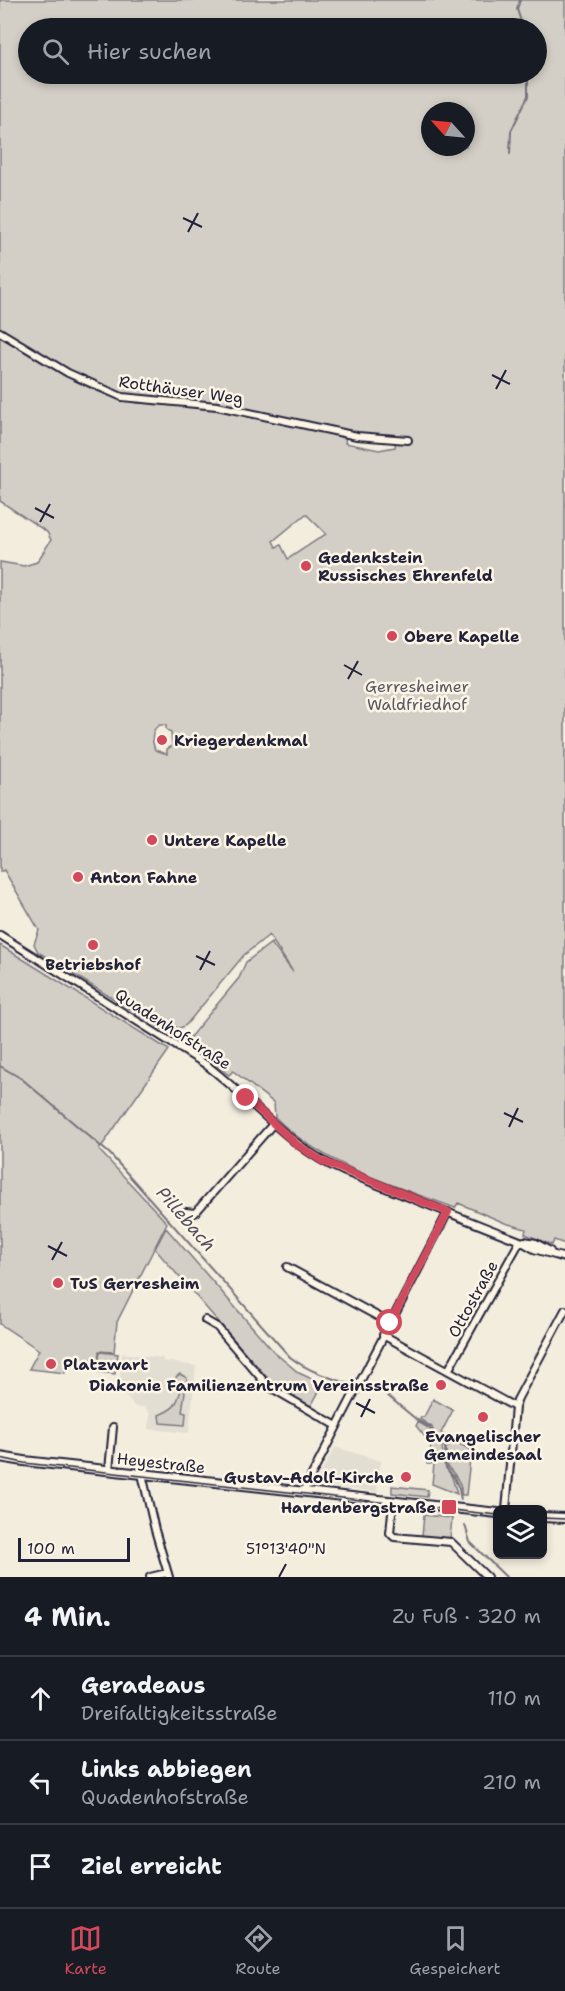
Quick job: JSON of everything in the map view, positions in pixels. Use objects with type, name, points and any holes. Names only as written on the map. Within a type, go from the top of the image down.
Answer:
[{"type":"street","name":"Rotthäuser Weg","points":[[0,332],[68,373],[122,397],[217,406],[357,436],[408,440]]},
{"type":"street","name":"Quadenhofstraße","points":[[0,935],[205,1064],[225,1079],[296,1144],[326,1163],[520,1240],[534,1249],[565,1258]]},
{"type":"street","points":[[186,1212],[195,1213],[273,1124]]},
{"type":"street","points":[[303,1492],[448,1212]]},
{"type":"street","name":"Ottostraße","points":[[449,1370],[520,1240]]},
{"type":"street","points":[[287,1267],[390,1323]]},
{"type":"street","points":[[506,1505],[515,1407],[565,1310]]},
{"type":"street","points":[[205,1320],[217,1327],[268,1386],[337,1426]]},
{"type":"street","points":[[383,1335],[515,1407]]},
{"type":"street","points":[[109,1470],[113,1427]]},
{"type":"street","name":"Heyestraße","points":[[0,1456],[24,1461],[493,1512]]},
{"type":"street","points":[[142,1474],[168,1575],[150,1577]]},
{"type":"street","points":[[393,1502],[390,1533],[394,1537],[451,1542],[487,1577]]},
{"type":"street","points":[[547,1517],[565,1518]]},
{"type":"shaded area","points":[[122,1353],[163,1358],[163,1361],[196,1366],[189,1433],[148,1429],[150,1414],[145,1407],[135,1407],[119,1388]]},
{"type":"shaded area","points":[[335,1447],[381,1461],[377,1492],[315,1484]]},
{"type":"green space","name":"Gerresheimer Waldfriedhof","points":[[0,0],[565,0],[565,1244],[554,1240],[552,1245],[525,1234],[526,1229],[505,1223],[458,1203],[455,1208],[383,1182],[336,1161],[294,1134],[275,1117],[274,1103],[233,1071],[229,1075],[185,1043],[239,978],[246,962],[271,943],[293,972],[269,935],[244,955],[186,1025],[180,1028],[174,1027],[169,1033],[73,974],[78,967],[74,964],[64,968],[38,952],[34,944],[39,930],[4,870],[0,872],[0,562],[24,566],[37,562],[51,540],[47,532],[0,501],[0,337],[86,386],[123,400],[140,403],[136,398],[90,383],[0,330]],"holes":[[[346,436],[396,440],[395,447],[379,450],[345,443]],[[306,514],[326,534],[288,559],[281,545],[276,547],[273,541]],[[159,725],[166,725],[166,729],[171,733],[172,746],[167,749],[167,754],[155,750],[153,740],[154,730]]]},
{"type":"green space","points":[[0,945],[169,1050],[99,1150],[167,1223],[117,1322],[114,1352],[99,1351],[98,1365],[100,1352],[118,1354],[115,1374],[98,1372],[98,1366],[66,1363],[65,1373],[29,1369],[39,1350],[0,1324]]},
{"type":"green space","points":[[166,1228],[275,1353],[299,1373],[323,1384],[311,1406],[279,1389],[271,1382],[155,1249]]},
{"type":"green space","points":[[180,1374],[187,1378],[182,1412],[186,1413],[185,1425],[160,1423],[159,1415],[174,1406],[183,1386],[176,1387],[176,1377]]},
{"type":"green space","points":[[433,1399],[453,1410],[441,1433],[452,1440],[447,1445],[448,1447],[454,1441],[471,1450],[466,1495],[461,1495],[459,1483],[447,1466],[446,1447],[435,1436],[432,1427],[420,1419],[424,1417]]},
{"type":"green space","points":[[418,1422],[430,1429],[431,1435],[442,1446],[444,1464],[452,1477],[457,1494],[432,1484],[434,1464],[439,1456],[431,1464],[427,1464],[431,1444],[416,1426]]},
{"type":"green space","points":[[392,1486],[428,1490],[427,1497],[392,1493]]},
{"type":"green space","points":[[424,1515],[452,1518],[450,1539],[422,1536]]},
{"type":"waterway","points":[[520,0],[517,9],[520,18]]},
{"type":"waterway","points":[[510,154],[511,131],[528,96],[528,84]]},
{"type":"waterway","name":"Pillebach","points":[[0,1066],[22,1079],[110,1154],[290,1357],[319,1374],[351,1384]]},
{"type":"waterway","name":"Pillebach","points":[[388,1396],[417,1420],[430,1427],[433,1435],[445,1447],[446,1468],[454,1477],[461,1500]]},
{"type":"waterway","name":"Pillebach","points":[[465,1525],[470,1542],[506,1577]]},
{"type":"tram line","points":[[0,1458],[24,1463],[493,1514]]},
{"type":"tram line","points":[[547,1518],[565,1519]]},
{"type":"place","name":"Gedenkstein Russisches Ehrenfeld","points":[[306,566]]},
{"type":"place","name":"Obere Kapelle","points":[[392,636]]},
{"type":"place","name":"Kriegerdenkmal","points":[[162,740]]},
{"type":"place","name":"Untere Kapelle","points":[[152,840]]},
{"type":"place","name":"Anton Fahne","points":[[78,877]]},
{"type":"place","name":"Betriebshof","points":[[93,945]]},
{"type":"place","name":"TuS Gerresheim","points":[[58,1283]]},
{"type":"place","name":"Platzwart","points":[[51,1364]]},
{"type":"place","name":"Diakonie Familienzentrum Vereinsstraße","points":[[441,1385]]},
{"type":"place","name":"Evangelischer Gemeindesaal","points":[[483,1417]]},
{"type":"place","name":"Gustav-Adolf-Kirche","points":[[406,1477]]},
{"type":"place","name":"Hardenbergstraße","points":[[449,1507]]},
{"type":"route","points":[[246,1098],[296,1144],[322,1161],[448,1212],[390,1323]]}]
